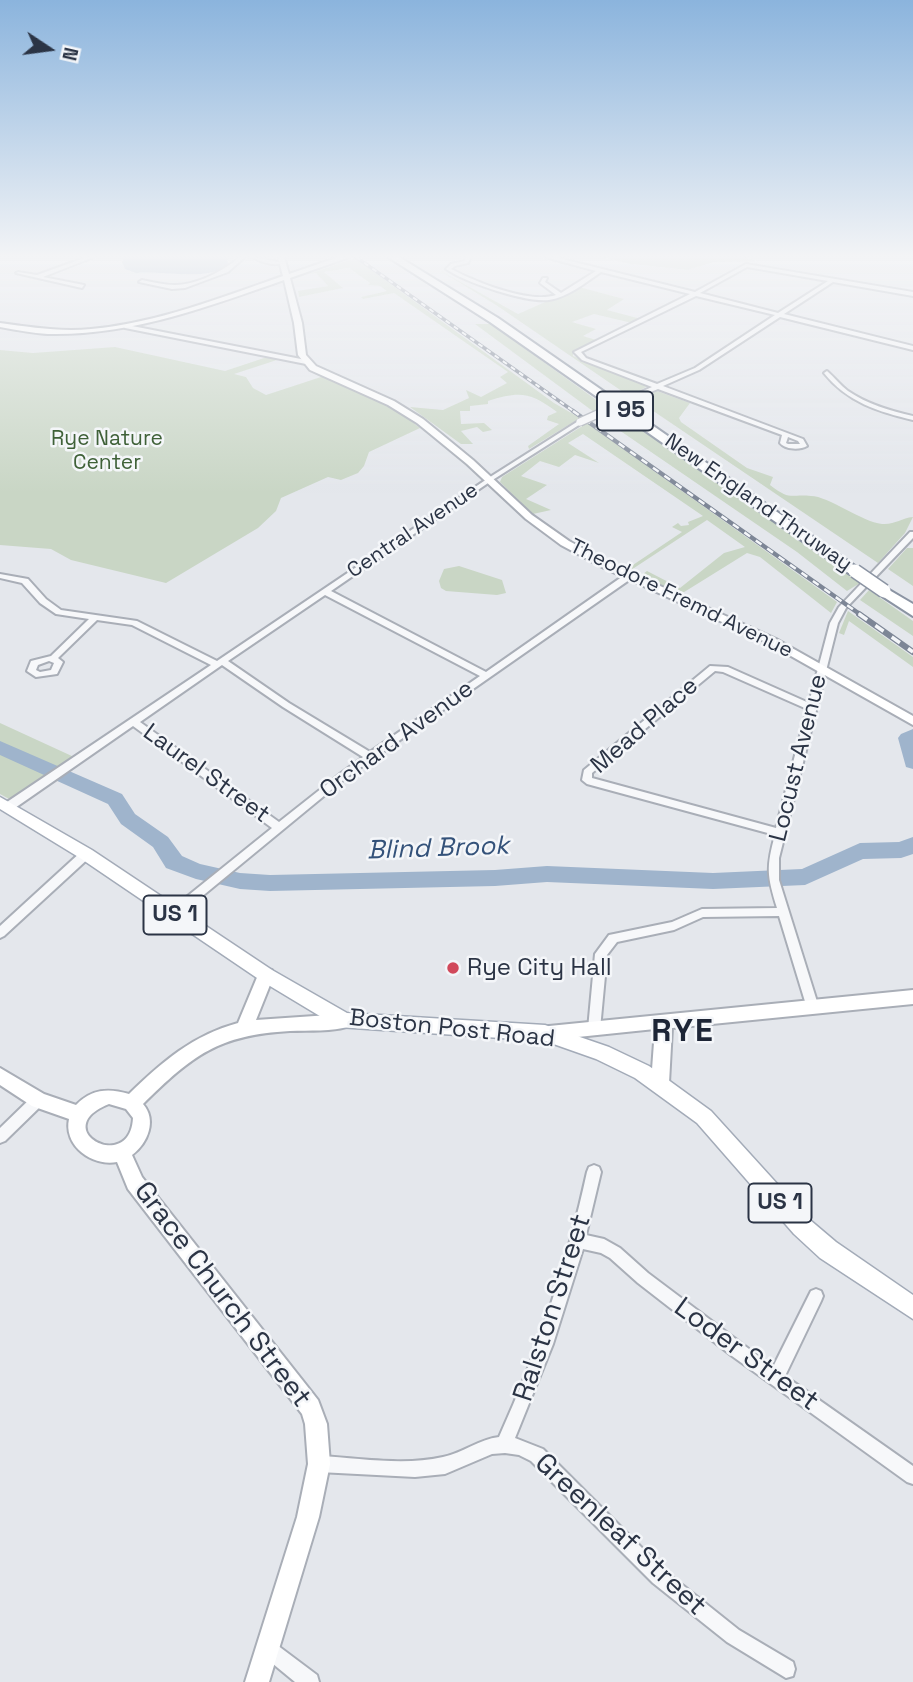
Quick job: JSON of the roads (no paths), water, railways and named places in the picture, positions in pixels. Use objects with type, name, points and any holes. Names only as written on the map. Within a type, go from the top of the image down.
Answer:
[{"type":"highway","name":"New England Thruway","points":[[517,335],[888,586],[913,611]]},
{"type":"highway","name":"New England Thruway","points":[[531,335],[860,567]]},
{"type":"highway","name":"New England Thruway","points":[[888,586],[913,596]]},
{"type":"main road","name":"Boston Post Road","points":[[4,804],[86,853],[266,975],[344,1021],[545,1033],[623,1062],[660,1083],[704,1117],[811,1235],[854,1270],[913,1308]]},
{"type":"street","points":[[170,335],[306,362]]},
{"type":"street","points":[[299,335],[301,351],[306,362]]},
{"type":"street","points":[[613,335],[577,354],[785,435]]},
{"type":"street","name":"Central Avenue","points":[[4,804],[50,778],[489,480],[580,422],[697,369],[749,335]]},
{"type":"street","points":[[863,335],[913,348]]},
{"type":"street","name":"Theodore Fremd Avenue","points":[[306,362],[327,375],[410,414],[551,534],[629,576],[756,633],[913,721]]},
{"type":"street","points":[[827,373],[838,388],[848,394],[883,410],[913,418]]},
{"type":"street","name":"Locust Avenue","points":[[813,1007],[777,893],[772,865],[832,628],[839,612],[909,544],[913,534]]},
{"type":"street","points":[[0,576],[25,582],[43,601],[59,612],[134,623],[220,662],[370,757]]},
{"type":"street","name":"Orchard Avenue","points":[[173,914],[370,757],[629,576]]},
{"type":"street","points":[[324,591],[487,676]]},
{"type":"street","points":[[52,659],[94,618]]},
{"type":"street","name":"Mead Place","points":[[781,833],[597,784],[587,780],[587,772],[713,668],[725,669],[812,708]]},
{"type":"street","name":"Laurel Street","points":[[132,721],[280,828]]},
{"type":"street","points":[[0,933],[86,853]]},
{"type":"street","points":[[594,1030],[601,954],[613,938],[674,926],[702,913],[783,912]]},
{"type":"street","points":[[244,1030],[266,975]]},
{"type":"street","points":[[545,1033],[913,998]]},
{"type":"street","points":[[132,1103],[191,1051],[207,1041],[244,1030],[344,1021]]},
{"type":"street","points":[[660,1083],[664,1023]]},
{"type":"street","points":[[0,1076],[38,1100],[77,1114]]},
{"type":"street","points":[[109,1096],[132,1103],[142,1115],[142,1124],[132,1145],[122,1152],[102,1154],[76,1135],[77,1114],[89,1103],[109,1096]]},
{"type":"street","points":[[0,1137],[38,1100]]},
{"type":"street","name":"Grace Church Street","points":[[122,1152],[135,1183],[310,1408],[320,1441],[319,1464],[308,1517],[257,1682]]},
{"type":"street","name":"Ralston Street","points":[[505,1442],[535,1374],[578,1241],[594,1172]]},
{"type":"street","name":"Loder Street","points":[[578,1241],[604,1246],[615,1253],[737,1351],[913,1476]]},
{"type":"street","points":[[776,1377],[816,1296]]},
{"type":"street","name":"Greenleaf Street","points":[[319,1464],[432,1468],[505,1442],[521,1446],[537,1455],[659,1577],[733,1636],[786,1669]]},
{"type":"street","points":[[267,1648],[310,1682]]},
{"type":"waterway","name":"Blind Brook","points":[[913,735],[908,738],[913,762]]},
{"type":"waterway","name":"Blind Brook","points":[[0,747],[115,799],[128,819],[161,842],[174,862],[196,871],[240,881],[270,883],[495,878],[547,874],[713,881],[805,877],[860,851],[901,850],[913,845]]},
{"type":"railway","points":[[467,335],[576,413]]},
{"type":"railway","points":[[573,411],[861,615]]},
{"type":"railway","points":[[859,614],[913,652]]},
{"type":"place","name":"Rye City Hall","points":[[453,968]]},
{"type":"district","name":"RYE","points":[[683,1032]]},
{"type":"park label","name":"Rye Nature Center","points":[[107,451]]}]
